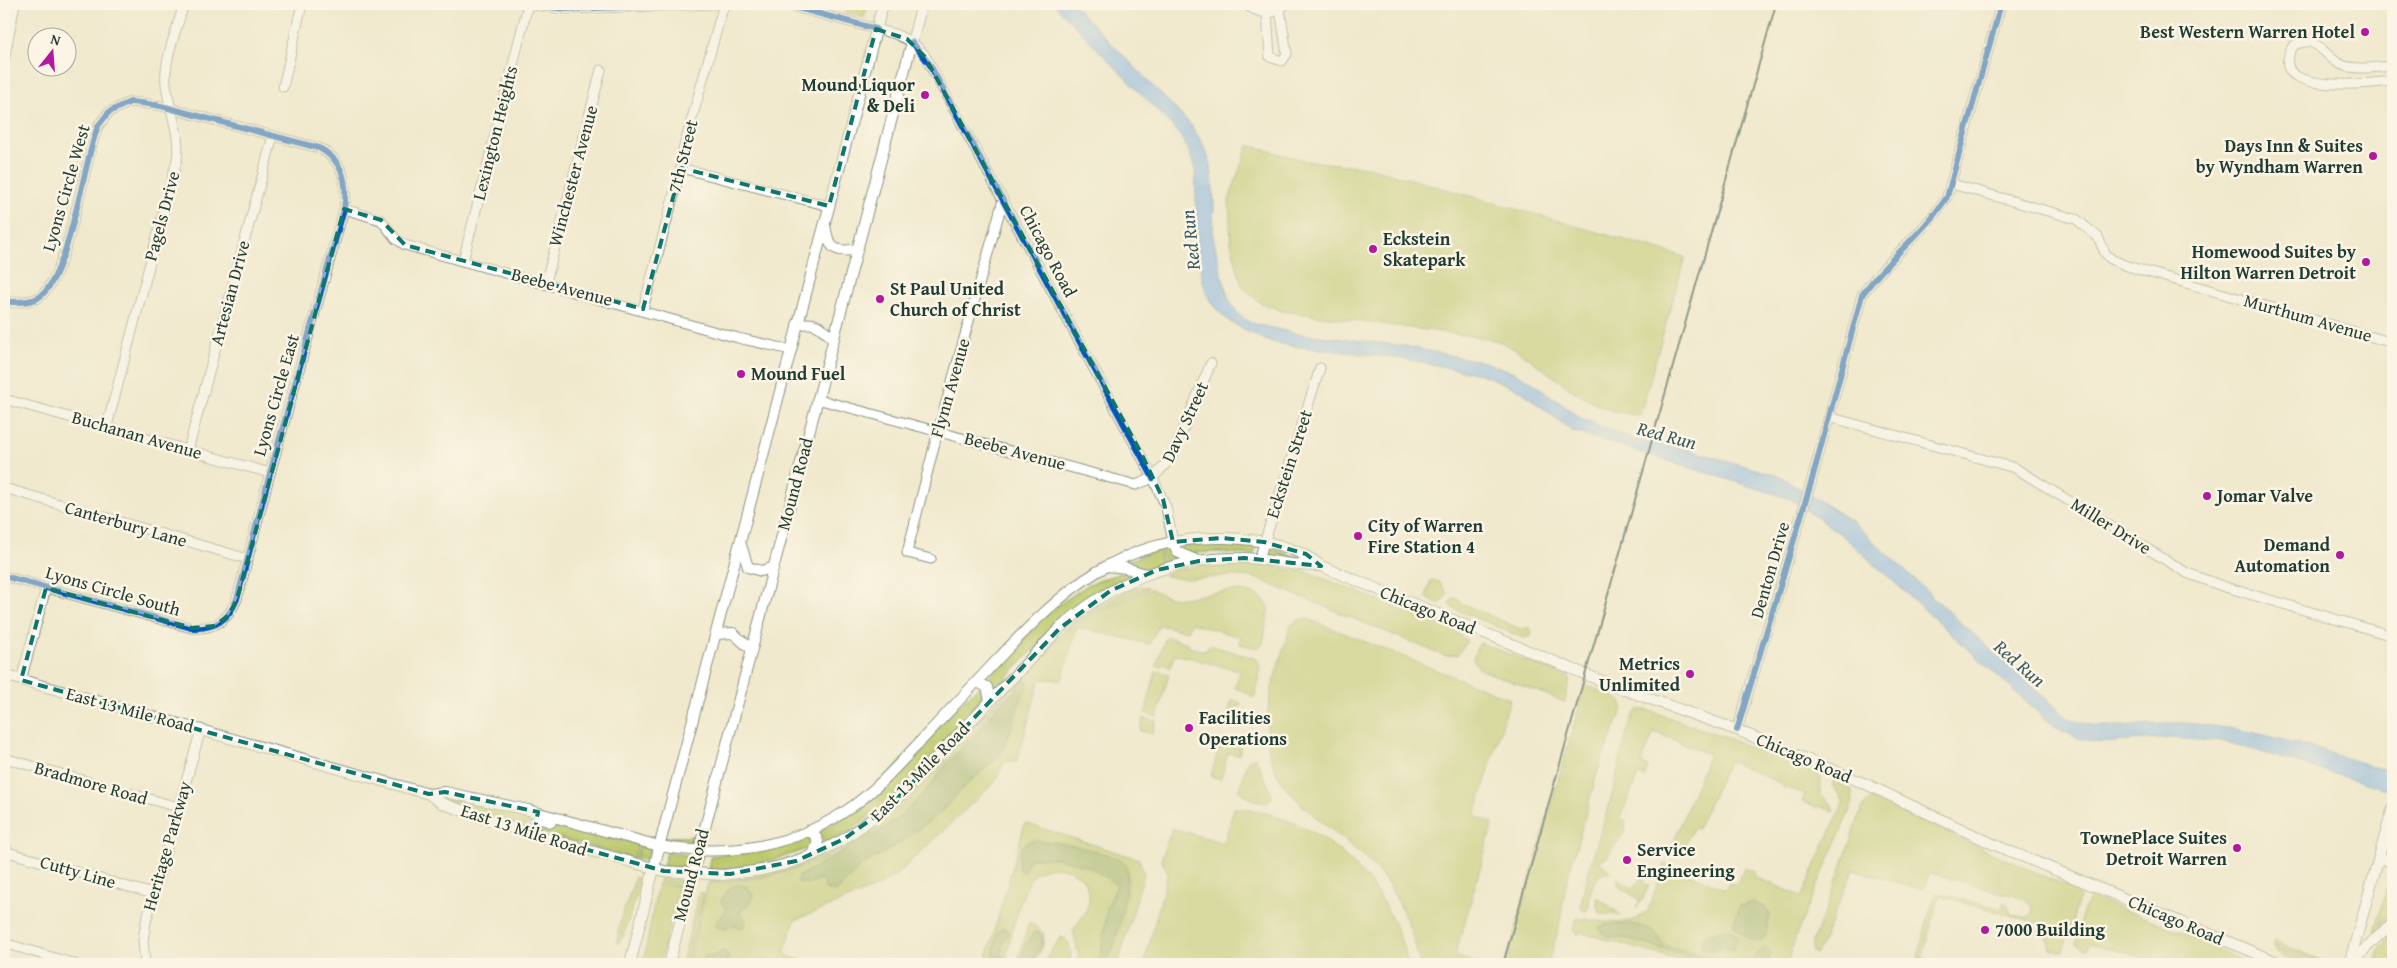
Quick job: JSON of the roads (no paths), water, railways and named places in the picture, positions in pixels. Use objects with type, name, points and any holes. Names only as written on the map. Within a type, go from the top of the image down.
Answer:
[{"type":"main road","points":[[630,964],[659,846],[883,4]]},
{"type":"main road","name":"Mound Road","points":[[669,964],[697,851],[922,4]]},
{"type":"main road","points":[[825,222],[829,242],[835,248],[842,251],[857,249]]},
{"type":"main road","points":[[797,325],[809,322],[817,324],[833,339]]},
{"type":"main road","name":"Chicago Road","points":[[1173,542],[1221,538],[1264,542],[1306,554],[1320,566],[1614,686],[1737,730],[1868,785],[1995,844],[2282,964]]},
{"type":"main road","points":[[740,542],[742,554],[748,566],[761,571],[772,568]]},
{"type":"main road","points":[[1173,542],[1177,552],[1199,561]]},
{"type":"main road","name":"East 13 Mile Road","points":[[428,794],[445,792],[528,810],[659,846],[697,851],[730,851],[758,847],[808,831],[840,815],[873,790],[1057,599],[1076,584],[1106,566],[1133,554],[1173,542]]},
{"type":"main road","name":"Chicago Road","points":[[1199,561],[1229,558],[1259,559],[1302,567],[1320,566]]},
{"type":"main road","name":"East 13 Mile Road","points":[[4,675],[428,794],[441,803],[534,835],[653,869],[691,874],[723,875],[757,871],[813,854],[857,831],[891,805],[1060,628],[1081,609],[1110,590],[1146,574],[1199,561]]},
{"type":"main road","points":[[1106,566],[1126,568],[1146,574]]},
{"type":"main road","points":[[716,634],[733,633],[751,649]]},
{"type":"main road","points":[[977,682],[987,688],[990,701]]},
{"type":"main road","points":[[2350,964],[2393,808]]},
{"type":"main road","points":[[534,835],[532,826],[537,820],[578,829],[583,825]]},
{"type":"main road","points":[[808,831],[815,835],[818,841],[813,854]]},
{"type":"main road","points":[[2379,856],[2393,864]]},
{"type":"main road","points":[[2350,964],[2393,924]]},
{"type":"street","points":[[4,60],[15,4]]},
{"type":"street","name":"Pagels Drive","points":[[107,426],[177,160],[179,145],[165,82],[184,4]]},
{"type":"street","points":[[283,87],[302,4]]},
{"type":"street","points":[[526,4],[566,9],[716,4]]},
{"type":"street","name":"Lexington Heights","points":[[463,261],[526,4]]},
{"type":"street","name":"7th Street","points":[[643,309],[681,168],[682,154],[724,4]]},
{"type":"street","points":[[783,4],[876,29],[912,42]]},
{"type":"street","points":[[1245,4],[1256,11],[1267,13],[1283,7],[1287,54],[1282,61],[1270,57],[1267,13]]},
{"type":"street","name":"Denton Drive","points":[[1737,730],[1811,484],[1862,295],[1874,278],[1933,218],[1952,184],[1961,144],[2001,4]]},
{"type":"street","name":"Chicago Road","points":[[912,42],[925,57],[1154,478],[1166,507],[1173,542]]},
{"type":"street","points":[[2393,66],[2362,68],[2340,64],[2316,44],[2306,43],[2297,44],[2290,49],[2287,62],[2288,70],[2293,75],[2308,82],[2355,84],[2393,81]]},
{"type":"street","name":"Winchester Avenue","points":[[546,282],[601,70]]},
{"type":"street","name":"Lyons Circle West","points":[[4,302],[25,302],[37,298],[52,282],[67,242],[93,137],[108,112],[130,102],[171,109],[318,148],[326,152],[339,165]]},
{"type":"street","name":"Artesian Drive","points":[[188,450],[273,136]]},
{"type":"street","name":"Lyons Circle East","points":[[215,626],[223,621],[233,608],[344,209],[345,183],[339,165]]},
{"type":"street","points":[[681,168],[829,206]]},
{"type":"street","name":"Murthum Avenue","points":[[1952,184],[2076,219],[2098,237],[2105,253],[2111,259],[2122,264],[2393,343]]},
{"type":"street","name":"Flynn Avenue","points":[[930,559],[907,552],[938,431],[1003,200]]},
{"type":"street","name":"Beebe Avenue","points":[[344,209],[380,220],[396,238],[405,244],[643,309],[738,338],[791,350]]},
{"type":"street","name":"Davy Street","points":[[1154,478],[1171,458],[1211,363]]},
{"type":"street","name":"Eckstein Street","points":[[1259,559],[1320,368]]},
{"type":"street","name":"Buchanan Avenue","points":[[4,399],[270,472]]},
{"type":"street","name":"Beebe Avenue","points":[[817,399],[1088,471],[1124,483],[1136,485],[1154,478]]},
{"type":"street","name":"Miller Drive","points":[[1829,417],[2014,468],[2187,573],[2222,586],[2393,636]]},
{"type":"street","name":"Canterbury Lane","points":[[4,488],[248,559]]},
{"type":"street","name":"Lyons Circle South","points":[[4,576],[185,627],[207,628],[215,626]]},
{"type":"street","points":[[21,680],[46,588]]},
{"type":"street","name":"Heritage Parkway","points":[[146,964],[143,940],[153,894],[201,729]]},
{"type":"street","name":"Bradmore Road","points":[[4,758],[178,807]]},
{"type":"street","name":"Cutty Line","points":[[4,851],[153,894]]},
{"type":"street","points":[[4,943],[75,964]]},
{"type":"water","name":"Red Run","points":[[1054,4],[1073,4],[1191,125],[1204,146],[1211,165],[1214,202],[1213,237],[1221,272],[1229,300],[1239,315],[1251,323],[1294,333],[1399,345],[1484,362],[1511,371],[1529,380],[1581,418],[1633,439],[1690,450],[1782,477],[1853,522],[1963,625],[2068,718],[2092,725],[2104,726],[2196,724],[2269,736],[2393,772],[2393,791],[2227,742],[2171,738],[2100,743],[2081,739],[2062,731],[2043,717],[1842,535],[1791,499],[1572,431],[1520,390],[1481,374],[1398,358],[1292,346],[1267,341],[1230,322],[1217,310],[1208,296],[1202,279],[1198,250],[1195,167],[1188,149],[1177,131]]},
{"type":"railway","points":[[1503,964],[1776,4]]},
{"type":"place","name":"Best Western Warren Hotel","points":[[2365,32]]},
{"type":"place","name":"Mound Liquor & Deli","points":[[925,95]]},
{"type":"place","name":"Days Inn & Suites by Wyndham Warren","points":[[2373,156]]},
{"type":"place","name":"Eckstein Skatepark","points":[[1373,249]]},
{"type":"place","name":"Homewood Suites by Hilton Warren Detroit","points":[[2366,262]]},
{"type":"place","name":"St Paul United Church of Christ","points":[[880,299]]},
{"type":"place","name":"Mound Fuel","points":[[741,374]]},
{"type":"place","name":"Jomar Valve","points":[[2207,496]]},
{"type":"place","name":"City of Warren Fire Station 4","points":[[1358,536]]},
{"type":"place","name":"Demand Automation","points":[[2340,555]]},
{"type":"place","name":"Metrics Unlimited","points":[[1690,674]]},
{"type":"place","name":"Facilities Operations","points":[[1189,728]]},
{"type":"place","name":"TownePlace Suites Detroit Warren","points":[[2237,848]]},
{"type":"place","name":"Service Engineering","points":[[1627,860]]},
{"type":"place","name":"7000 Building","points":[[1985,930]]}]
